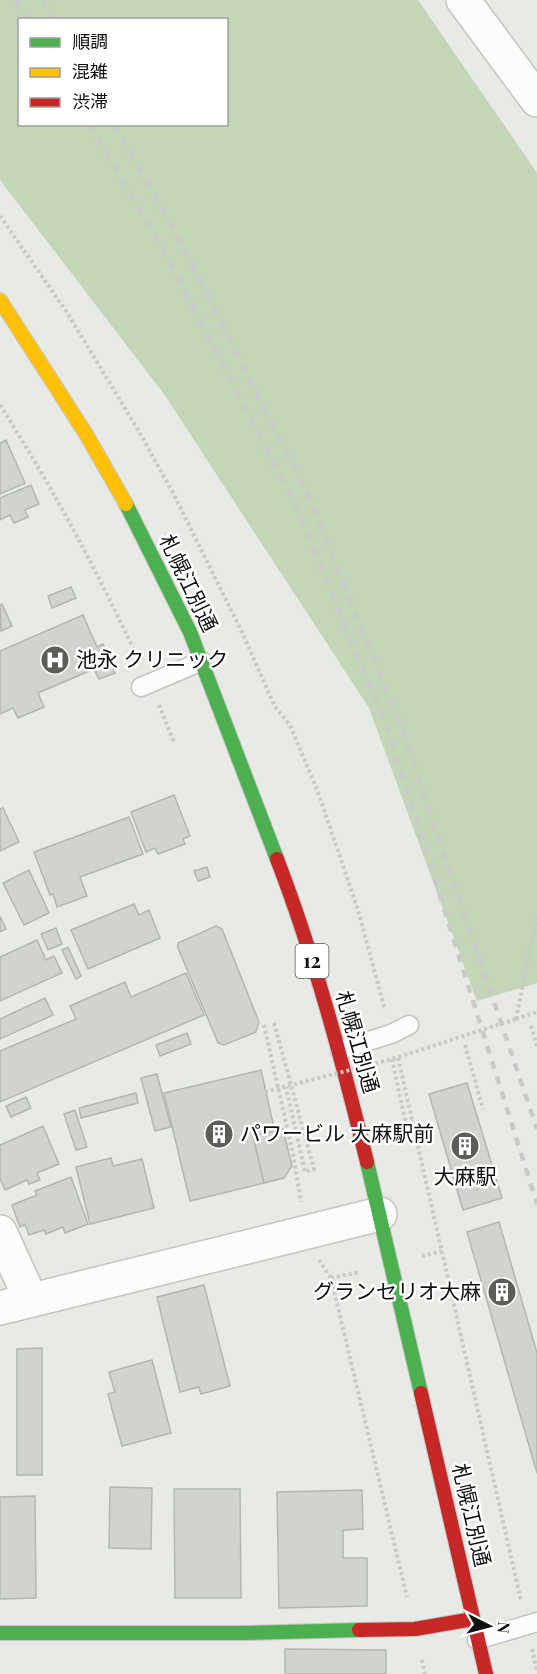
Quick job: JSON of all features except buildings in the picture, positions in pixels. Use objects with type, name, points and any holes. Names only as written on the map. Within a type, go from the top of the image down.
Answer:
[{"type":"main road","name":"札幌江別通","points":[[0,300],[86,435],[130,511],[190,632],[291,896],[340,1050],[486,1674]]},
{"type":"main road","points":[[0,1633],[246,1633],[415,1629],[473,1619]]},
{"type":"street","points":[[463,0],[537,100]]},
{"type":"street","points":[[0,1308],[380,1214]]},
{"type":"street","points":[[0,1232],[31,1300]]},
{"type":"lane","points":[[145,685],[202,661]]},
{"type":"lane","points":[[340,1050],[391,1034],[409,1025]]},
{"type":"lane","points":[[477,1640],[532,1623]]},
{"type":"path","points":[[0,216],[66,311],[137,428],[173,493],[214,573],[275,707],[290,724],[318,792],[358,910],[414,1122],[532,1623],[537,1672]]},
{"type":"path","points":[[0,405],[30,453],[92,564],[145,685],[174,742]]},
{"type":"path","points":[[516,1019],[537,914]]},
{"type":"path","points":[[266,1092],[392,1059],[537,1012]]},
{"type":"path","points":[[274,1023],[314,1169],[305,1172],[286,1087]]},
{"type":"path","points":[[264,1026],[293,1154],[302,1208]]},
{"type":"path","points":[[531,1026],[537,1046]]},
{"type":"path","points":[[465,1046],[483,1109]]},
{"type":"path","points":[[392,1059],[406,1124],[414,1122]]},
{"type":"path","points":[[318,1259],[331,1278],[425,1674]]},
{"type":"green space","points":[[0,0],[418,0],[537,173],[537,983],[477,1001],[369,708],[164,394],[0,180]]},
{"type":"railway","points":[[16,0],[26,18]]},
{"type":"railway","points":[[43,0],[53,18]]},
{"type":"railway","points":[[90,126],[163,249],[297,508],[387,728],[537,1204]]},
{"type":"railway","points":[[115,126],[180,241],[310,499],[401,727],[537,1129]]},
{"type":"traffic: fast","points":[[126,504],[190,632],[277,859]]},
{"type":"traffic: fast","points":[[367,1162],[421,1393]]},
{"type":"traffic: fast","points":[[0,1633],[246,1633],[359,1630]]},
{"type":"traffic: slow","points":[[0,300],[86,434],[126,504]]},
{"type":"traffic: jam","points":[[277,859],[304,934],[327,1009],[367,1162]]},
{"type":"traffic: jam","points":[[421,1393],[486,1674]]},
{"type":"traffic: jam","points":[[359,1630],[415,1629],[473,1619]]},
{"type":"place","name":"池永 クリニック","points":[[55,660]]},
{"type":"place","name":"パワービル 大麻駅前","points":[[219,1134]]},
{"type":"place","name":"大麻駅","points":[[465,1146]]},
{"type":"place","name":"グランセリオ大麻","points":[[502,1292]]}]
